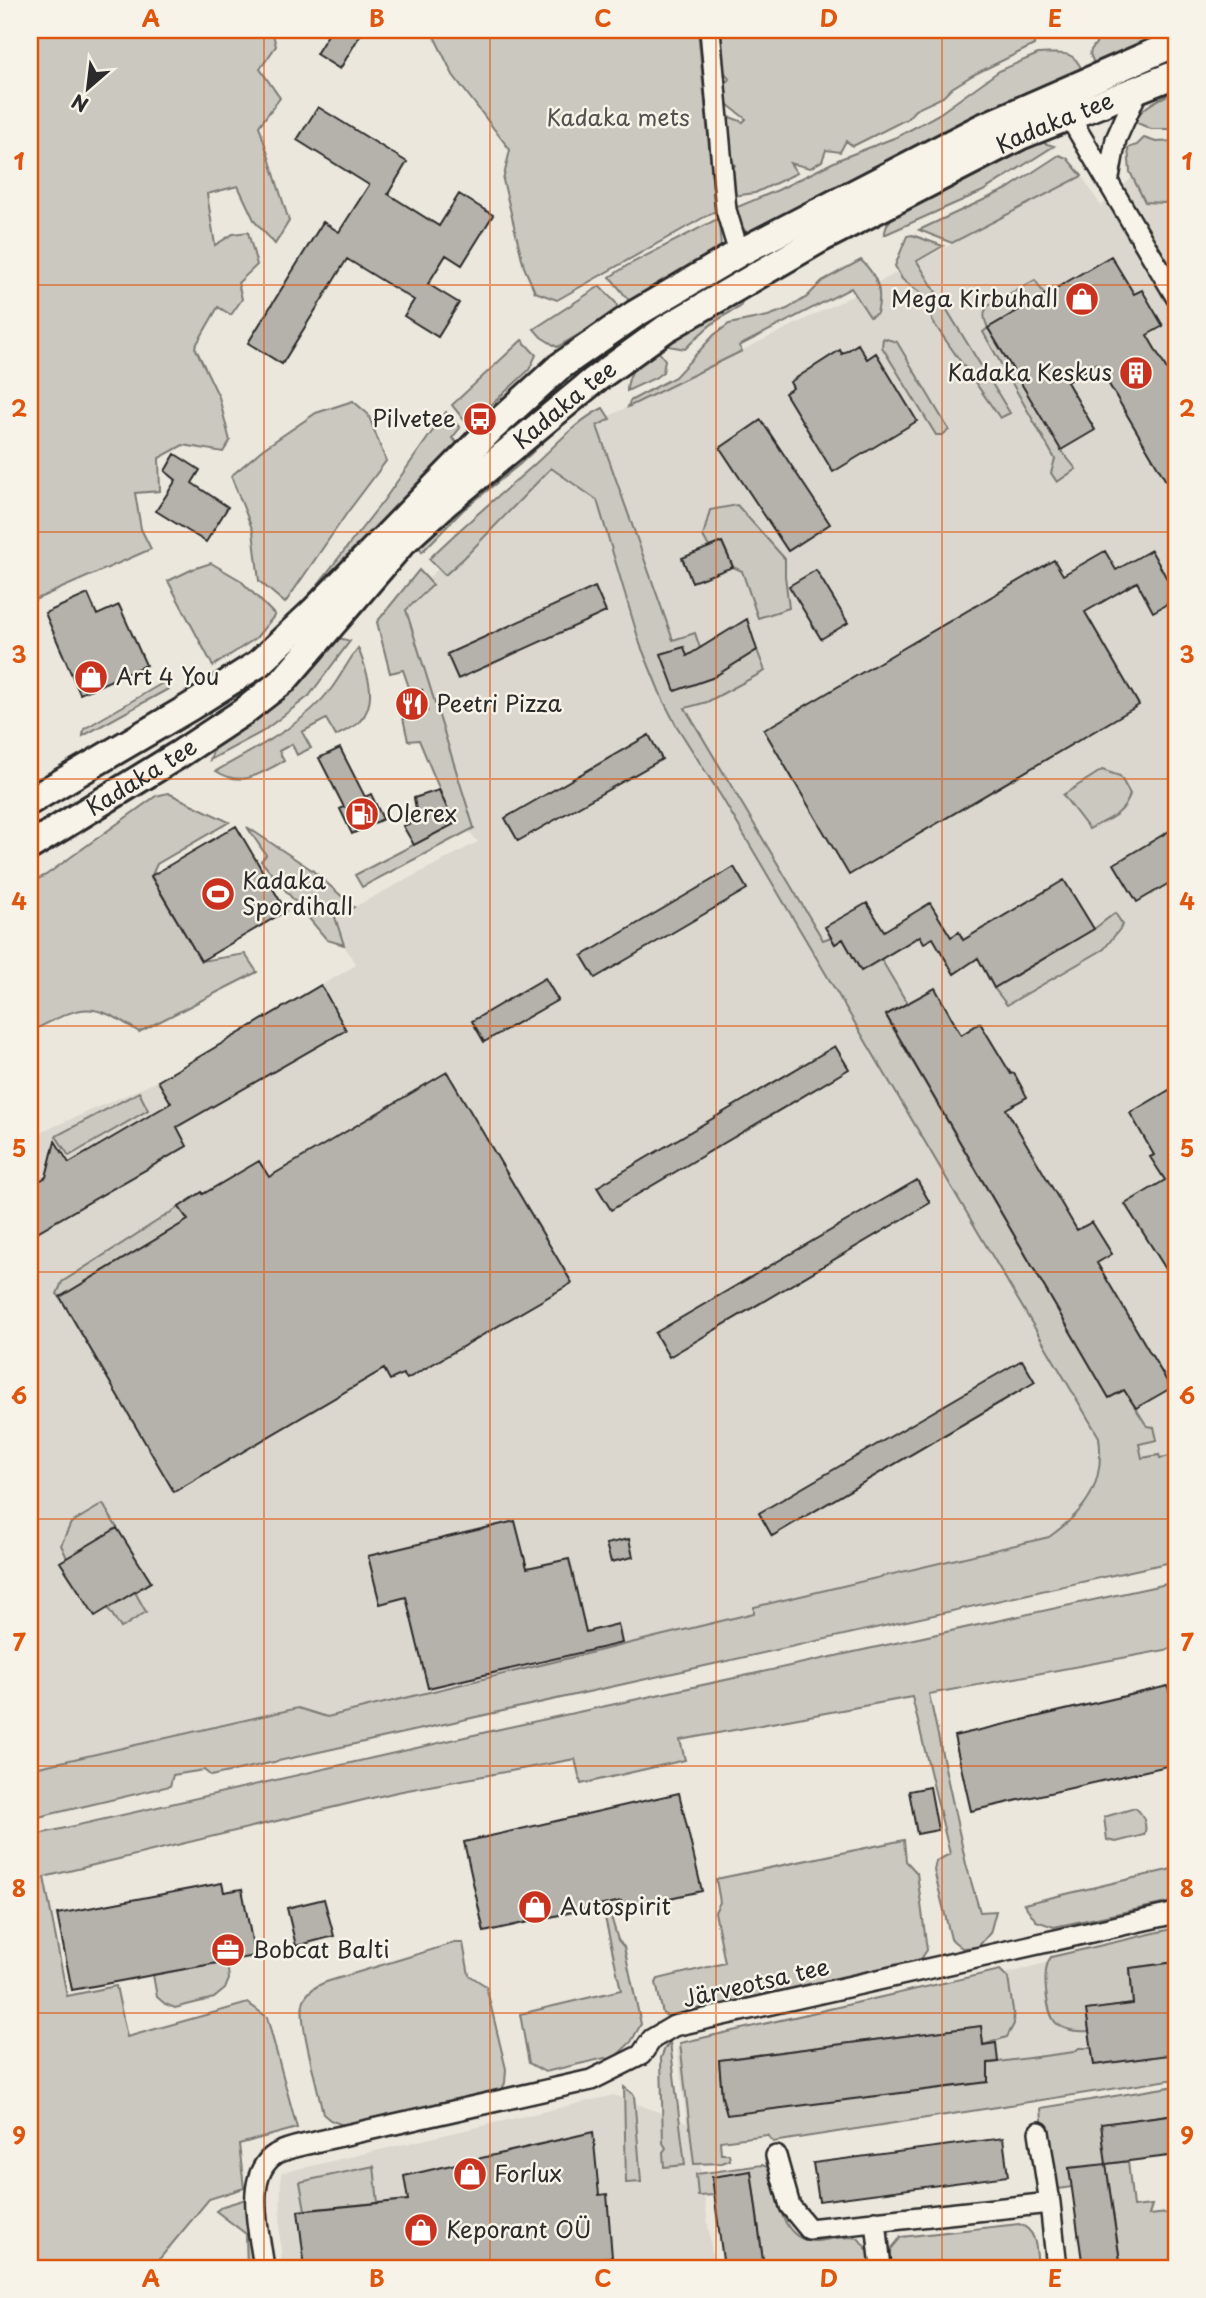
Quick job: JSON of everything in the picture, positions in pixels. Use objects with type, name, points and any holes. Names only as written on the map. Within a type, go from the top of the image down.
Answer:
[{"type":"main road","name":"Kadaka tee","points":[[30,846],[178,755],[243,712],[284,680],[402,543],[447,502],[565,405],[665,329],[860,219],[1020,136],[1063,106],[1176,43]]},
{"type":"main road","name":"Kadaka tee","points":[[30,802],[258,664],[287,638],[491,429],[559,367],[635,314],[738,253],[981,128],[1138,90],[1176,74]]},
{"type":"main road","points":[[860,219],[860,207],[870,185]]},
{"type":"main road","points":[[734,288],[741,263],[738,253]]},
{"type":"main road","points":[[559,367],[568,379],[570,390],[565,405]]},
{"type":"main road","points":[[178,755],[180,733],[190,707]]},
{"type":"main road","points":[[125,787],[135,758],[127,744]]},
{"type":"street","points":[[709,30],[726,210],[738,253]]},
{"type":"street","points":[[1108,183],[1116,139],[1138,90]]},
{"type":"street","points":[[1063,106],[1176,297]]},
{"type":"street","name":"Järveotsa tee","points":[[264,2268],[256,2180],[264,2164],[278,2153],[591,2080],[641,2055],[652,2039],[674,2026],[1176,1913]]},
{"type":"street","points":[[1039,2132],[1058,2268]]},
{"type":"street","points":[[776,2156],[790,2206],[809,2229],[1050,2203]]},
{"type":"street","points":[[876,2221],[881,2268]]},
{"type":"shaded area","points":[[1176,156],[1176,1515],[434,1693],[30,1783],[30,1137],[158,1081],[356,965],[344,945],[335,917],[478,842],[465,827],[400,605],[589,426],[856,294],[1082,176],[1101,206],[1133,177]]},
{"type":"shaded area","points":[[1176,1925],[1176,2078],[697,2142],[714,2268],[282,2268],[281,2173],[614,2095],[687,2123],[677,2048],[1017,1971]]},
{"type":"green space","points":[[30,30],[272,30],[276,46],[260,69],[280,98],[259,126],[289,221],[275,244],[255,222],[238,186],[207,194],[215,245],[233,234],[248,232],[257,265],[238,283],[242,299],[231,315],[218,307],[195,347],[219,397],[230,441],[223,452],[183,445],[159,458],[160,491],[135,493],[141,529],[151,549],[30,602]]},
{"type":"green space","name":"Kadaka mets","points":[[431,30],[698,30],[715,211],[557,300],[535,292],[524,267],[503,180],[510,150],[453,75]]},
{"type":"green space","points":[[720,30],[1035,30],[1034,45],[973,75],[943,97],[915,110],[907,119],[853,146],[846,141],[840,152],[826,150],[822,161],[810,168],[790,163],[797,173],[755,193],[734,196],[729,180],[735,165],[725,151],[731,140],[726,129],[730,117],[743,122],[746,119],[728,105],[722,88],[729,79],[724,71]]},
{"type":"green space","points":[[1106,30],[1176,30],[1176,34],[1095,66],[1091,50]]},
{"type":"green space","points":[[1038,54],[1065,54],[1075,59],[1082,71],[749,235],[740,225],[735,208],[840,159],[899,136],[939,114],[999,71]]},
{"type":"green space","points":[[1176,91],[1176,129],[1151,129],[1133,121],[1147,107]]},
{"type":"green space","points":[[1144,138],[1156,142],[1176,141],[1176,198],[1164,203],[1145,202],[1130,172],[1128,148],[1137,145]]},
{"type":"green space","points":[[1037,141],[1054,146],[983,191],[884,235],[894,215]]},
{"type":"green space","points":[[1059,155],[1067,158],[1082,176],[952,243],[919,230],[1007,189]]},
{"type":"green space","points":[[719,218],[721,249],[635,308],[610,277],[628,265]]},
{"type":"green space","points":[[912,235],[943,246],[917,261],[1010,413],[1000,418],[933,322],[922,294],[902,279],[895,266],[907,236]]},
{"type":"green space","points":[[861,260],[871,272],[879,290],[877,313],[870,317],[851,288],[739,346],[742,351],[628,407],[630,401],[675,377],[714,335],[729,324],[787,309],[807,297],[822,281]]},
{"type":"green space","points":[[1035,280],[1045,295],[988,328],[984,316],[989,305]]},
{"type":"green space","points":[[600,286],[616,303],[618,310],[611,316],[557,347],[534,329]]},
{"type":"green space","points":[[739,300],[742,303],[740,307],[710,325],[685,349],[669,346],[662,338]]},
{"type":"green space","points":[[988,328],[1061,450],[1076,469],[1057,482],[1051,473],[1055,459],[983,332]]},
{"type":"green space","points":[[883,338],[897,342],[949,430],[942,435],[936,435],[882,347]]},
{"type":"green space","points":[[522,340],[536,355],[529,370],[490,406],[485,405],[464,420],[452,405]]},
{"type":"green space","points":[[653,344],[665,360],[663,372],[627,391],[632,371]]},
{"type":"green space","points":[[353,401],[368,414],[386,461],[285,603],[259,581],[253,531],[231,476],[263,449],[316,413]]},
{"type":"green space","points":[[591,401],[570,414],[520,464],[463,510],[422,552],[418,545],[579,402]]},
{"type":"green space","points":[[603,408],[610,419],[597,426],[673,640],[695,633],[700,648],[712,642],[723,671],[757,650],[765,671],[707,702],[685,708],[823,940],[831,937],[835,944],[843,939],[861,970],[881,959],[907,1003],[886,1016],[1109,1398],[1124,1390],[1147,1426],[1154,1427],[1157,1440],[1139,1444],[1142,1458],[1176,1455],[1176,1561],[211,1776],[204,1770],[173,1775],[170,1786],[30,1819],[30,1769],[298,1708],[327,1717],[754,1613],[754,1607],[1049,1537],[1074,1517],[1096,1482],[1100,1454],[1099,1437],[662,698],[640,644],[597,500],[551,468],[445,575],[429,559],[575,426]]},
{"type":"green space","points":[[446,412],[460,428],[452,438],[459,444],[297,611],[384,500]]},
{"type":"green space","points":[[737,505],[785,559],[789,608],[758,618],[742,571],[733,567],[722,542],[709,547],[703,536],[710,510]]},
{"type":"green space","points":[[211,563],[240,580],[275,615],[256,638],[213,666],[168,581]]},
{"type":"green space","points":[[419,570],[433,585],[406,610],[474,828],[362,887],[355,875],[454,824],[419,740],[408,741],[403,718],[427,710],[422,691],[411,693],[403,670],[390,673],[377,622]]},
{"type":"green space","points":[[339,638],[350,641],[309,696],[262,732],[210,760],[214,748],[251,721],[329,641]]},
{"type":"green space","points":[[358,648],[368,676],[370,695],[366,713],[358,723],[336,736],[326,719],[302,732],[311,748],[297,755],[292,744],[279,751],[284,761],[250,777],[234,778],[216,771],[278,735],[306,714],[331,689]]},
{"type":"green space","points":[[166,681],[170,688],[83,736],[84,729]]},
{"type":"green space","points":[[1102,770],[1120,776],[1130,794],[1119,812],[1089,829],[1063,795]]},
{"type":"green space","points":[[168,793],[229,822],[157,864],[151,877],[201,961],[245,954],[257,972],[139,1032],[108,1014],[84,1010],[61,1016],[30,1032],[30,883],[46,875],[156,796]]},
{"type":"green space","points":[[247,827],[312,870],[354,907],[335,917],[344,945],[327,940],[261,861],[266,855]]},
{"type":"green space","points":[[1115,913],[1123,925],[1104,949],[1007,1005],[994,988],[1094,929]]},
{"type":"green space","points":[[139,1092],[148,1110],[69,1156],[56,1136]]},
{"type":"green space","points":[[179,1207],[188,1220],[60,1297],[57,1294],[62,1282]]},
{"type":"green space","points":[[103,1504],[117,1528],[67,1558],[61,1545],[71,1523]]},
{"type":"green space","points":[[1176,1582],[1176,1648],[929,1694],[966,1864],[980,1912],[996,1911],[990,1933],[978,1947],[962,1948],[951,1939],[934,1870],[936,1861],[950,1854],[912,1697],[680,1740],[685,1760],[581,1784],[575,1759],[397,1792],[44,1877],[67,1996],[116,1986],[127,2037],[248,2003],[267,2017],[297,2128],[239,2144],[244,2188],[209,2199],[152,2268],[30,2268],[30,1836],[500,1729]]},
{"type":"green space","points":[[135,1592],[146,1612],[121,1628],[108,1608]]},
{"type":"green space","points":[[1135,1808],[1144,1820],[1144,1835],[1116,1842],[1107,1840],[1104,1817]]},
{"type":"green space","points":[[904,1840],[906,1861],[917,1873],[927,1950],[921,1959],[668,2016],[663,2014],[656,1983],[658,1979],[725,1963],[715,1912],[720,1902],[716,1879]]},
{"type":"green space","points":[[1176,1868],[1176,1901],[1054,1927],[1036,1921],[1024,1904]]},
{"type":"green space","points":[[607,1903],[618,1940],[624,1947],[641,2024],[631,2042],[612,2060],[605,2058],[545,2072],[529,2063],[520,2014],[621,1990],[604,1913],[603,1906]]},
{"type":"green space","points":[[1176,1928],[1176,1962],[1130,1968],[1133,2004],[1087,2010],[1089,2031],[1063,2028],[1056,2023],[1046,1991],[1046,1971],[1051,1957]]},
{"type":"green space","points":[[454,1943],[463,1943],[469,1975],[486,1986],[506,2069],[502,2089],[343,2125],[330,2120],[323,2114],[307,2042],[303,2014],[306,1996],[326,1982]]},
{"type":"green space","points":[[227,1961],[229,1979],[225,1989],[214,1998],[175,2008],[157,1997],[153,1975]]},
{"type":"green space","points":[[1000,1970],[1008,1978],[1013,2010],[1014,2024],[1007,2037],[983,2045],[981,2026],[719,2060],[722,2097],[727,2114],[991,2063],[1074,2052],[1079,2048],[1092,2048],[1094,2065],[1176,2054],[1176,2079],[773,2142],[767,2135],[720,2141],[721,2154],[729,2154],[730,2160],[694,2164],[680,2043]]},
{"type":"green space","points":[[670,2042],[685,2165],[664,2167],[663,2152],[666,2148],[663,2143],[661,2058]]},
{"type":"green space","points":[[1176,2086],[1176,2114],[1102,2124],[1106,2164],[1128,2161],[1133,2207],[1152,2205],[1149,2215],[1176,2212],[1176,2268],[1121,2268],[1106,2165],[1069,2168],[1072,2187],[1058,2189],[1050,2135],[1043,2131],[1041,2108]]},
{"type":"green space","points":[[624,2087],[634,2095],[641,2182],[626,2183]]},
{"type":"green space","points":[[762,2165],[770,2168],[782,2214],[794,2233],[803,2239],[815,2241],[842,2237],[858,2238],[869,2252],[870,2264],[865,2268],[764,2268],[751,2171],[715,2195],[698,2196],[696,2174]]},
{"type":"green space","points":[[374,2166],[378,2203],[305,2210],[300,2182]]},
{"type":"green space","points":[[246,2199],[253,2268],[247,2268],[246,2234],[216,2211]]},
{"type":"green space","points":[[1019,2224],[1033,2236],[1038,2268],[891,2268],[891,2249],[901,2237]]},
{"type":"building","points":[[331,30],[363,30],[340,69],[316,54]]},
{"type":"building","points":[[318,107],[407,162],[388,194],[439,226],[459,194],[493,215],[462,265],[446,255],[428,284],[459,303],[438,337],[404,316],[414,300],[347,259],[282,364],[248,343],[323,222],[339,232],[369,185],[297,140]]},
{"type":"building","name":"Kadaka Keskus","points":[[1111,256],[1134,294],[1142,290],[1163,326],[1147,335],[1176,385],[1176,498],[1097,364],[1067,382],[1095,430],[1061,450],[988,328]]},
{"type":"building","points":[[858,344],[867,359],[876,353],[917,421],[833,472],[785,393],[793,388],[790,382],[840,350],[842,354]]},
{"type":"building","points":[[761,420],[830,524],[788,551],[720,448]]},
{"type":"building","points":[[175,454],[200,470],[192,483],[228,507],[206,542],[156,511],[176,480],[165,471]]},
{"type":"building","points":[[722,542],[733,567],[692,582],[682,558]]},
{"type":"building","points":[[1151,550],[1176,599],[1153,612],[1137,582],[1085,612],[1139,705],[849,875],[764,730],[1054,560],[1063,575],[1105,551],[1116,570]]},
{"type":"building","points":[[816,570],[848,623],[821,639],[789,586]]},
{"type":"building","points":[[595,587],[606,612],[458,679],[447,654]]},
{"type":"building","points":[[88,594],[97,615],[119,605],[146,665],[80,694],[45,613]]},
{"type":"building","points":[[747,619],[757,650],[712,678],[675,691],[661,654],[684,647],[687,656]]},
{"type":"building","name":"Peetri Pizza","points":[[422,690],[427,711],[403,718],[397,697]]},
{"type":"building","points":[[649,735],[662,759],[518,841],[505,818]]},
{"type":"building","points":[[340,748],[365,797],[371,794],[383,819],[352,834],[340,809],[344,807],[319,758]]},
{"type":"building","points":[[439,790],[454,824],[414,845],[403,826],[418,820],[414,798]]},
{"type":"building","name":"Kadaka Spordihall","points":[[236,826],[286,911],[201,961],[151,876]]},
{"type":"building","points":[[1176,827],[1176,879],[1137,902],[1114,864]]},
{"type":"building","points":[[734,867],[747,889],[595,978],[582,956]]},
{"type":"building","points":[[1064,880],[1094,929],[994,988],[978,958],[954,974],[933,938],[924,943],[920,936],[861,971],[843,939],[835,944],[825,927],[867,903],[884,931],[930,903],[951,937],[959,932],[963,940]]},
{"type":"building","points":[[545,978],[558,1000],[484,1042],[472,1021]]},
{"type":"building","points":[[321,985],[346,1030],[177,1127],[187,1146],[30,1236],[30,1186],[46,1177],[55,1141],[69,1163],[171,1103],[158,1081]]},
{"type":"building","points":[[935,988],[961,1035],[980,1023],[1011,1074],[1014,1073],[1027,1097],[1006,1109],[1077,1230],[1092,1222],[1112,1254],[1097,1263],[1171,1388],[1136,1408],[1124,1390],[1109,1398],[886,1015]]},
{"type":"building","points":[[835,1046],[849,1069],[611,1210],[597,1187]]},
{"type":"building","points":[[447,1072],[572,1283],[407,1379],[403,1374],[390,1380],[384,1369],[174,1492],[60,1297],[188,1220],[179,1207],[202,1192],[203,1194],[259,1161],[269,1177]]},
{"type":"building","points":[[1176,1086],[1176,1285],[1125,1204],[1165,1180],[1150,1157],[1154,1155],[1130,1113]]},
{"type":"building","points":[[917,1180],[930,1203],[669,1357],[655,1333]]},
{"type":"building","points":[[1022,1360],[1035,1382],[772,1536],[759,1513]]},
{"type":"building","points":[[515,1521],[527,1568],[569,1559],[586,1632],[618,1624],[622,1643],[428,1688],[406,1597],[380,1604],[368,1556]]},
{"type":"building","points":[[117,1528],[151,1582],[95,1616],[60,1562]]},
{"type":"building","points":[[629,1539],[633,1557],[611,1562],[606,1544]]},
{"type":"building","points":[[1168,1686],[1176,1721],[1176,1764],[971,1811],[954,1736]]},
{"type":"building","points":[[930,1787],[938,1830],[917,1834],[909,1791]]},
{"type":"building","points":[[679,1793],[702,1891],[623,1908],[621,1901],[484,1932],[464,1842]]},
{"type":"building","points":[[222,1883],[224,1892],[242,1889],[255,1956],[72,1990],[57,1914]]},
{"type":"building","points":[[324,1899],[334,1936],[296,1946],[287,1908]]},
{"type":"building","points":[[1176,1962],[1176,2054],[1094,2065],[1086,2010],[1133,2004],[1130,1968]]},
{"type":"building","points":[[981,2026],[983,2045],[996,2043],[998,2062],[988,2063],[988,2082],[727,2115],[722,2097],[719,2060]]},
{"type":"building","points":[[1176,2114],[1176,2155],[1106,2164],[1101,2124]]},
{"type":"building","points":[[593,2132],[599,2195],[607,2194],[612,2257],[488,2268],[305,2268],[298,2211],[408,2200],[404,2176]]},
{"type":"building","points":[[1003,2138],[1008,2176],[819,2201],[813,2163]]},
{"type":"building","points":[[1106,2164],[1121,2268],[1083,2268],[1069,2168]]},
{"type":"building","points":[[751,2171],[764,2268],[724,2268],[712,2177]]},
{"type":"place","name":"Mega Kirbuhall","points":[[1082,299]]},
{"type":"place","name":"Kadaka Keskus","points":[[1136,373]]},
{"type":"place","name":"Pilvetee","points":[[480,419]]},
{"type":"place","name":"Art 4 You","points":[[91,677]]},
{"type":"place","name":"Peetri Pizza","points":[[412,704]]},
{"type":"place","name":"Olerex","points":[[362,814]]},
{"type":"place","name":"Kadaka Spordihall","points":[[218,894]]},
{"type":"place","name":"Autospirit","points":[[535,1907]]},
{"type":"place","name":"Bobcat Balti","points":[[228,1950]]},
{"type":"place","name":"Forlux","points":[[470,2174]]},
{"type":"place","name":"Keporant OÜ","points":[[421,2230]]}]
